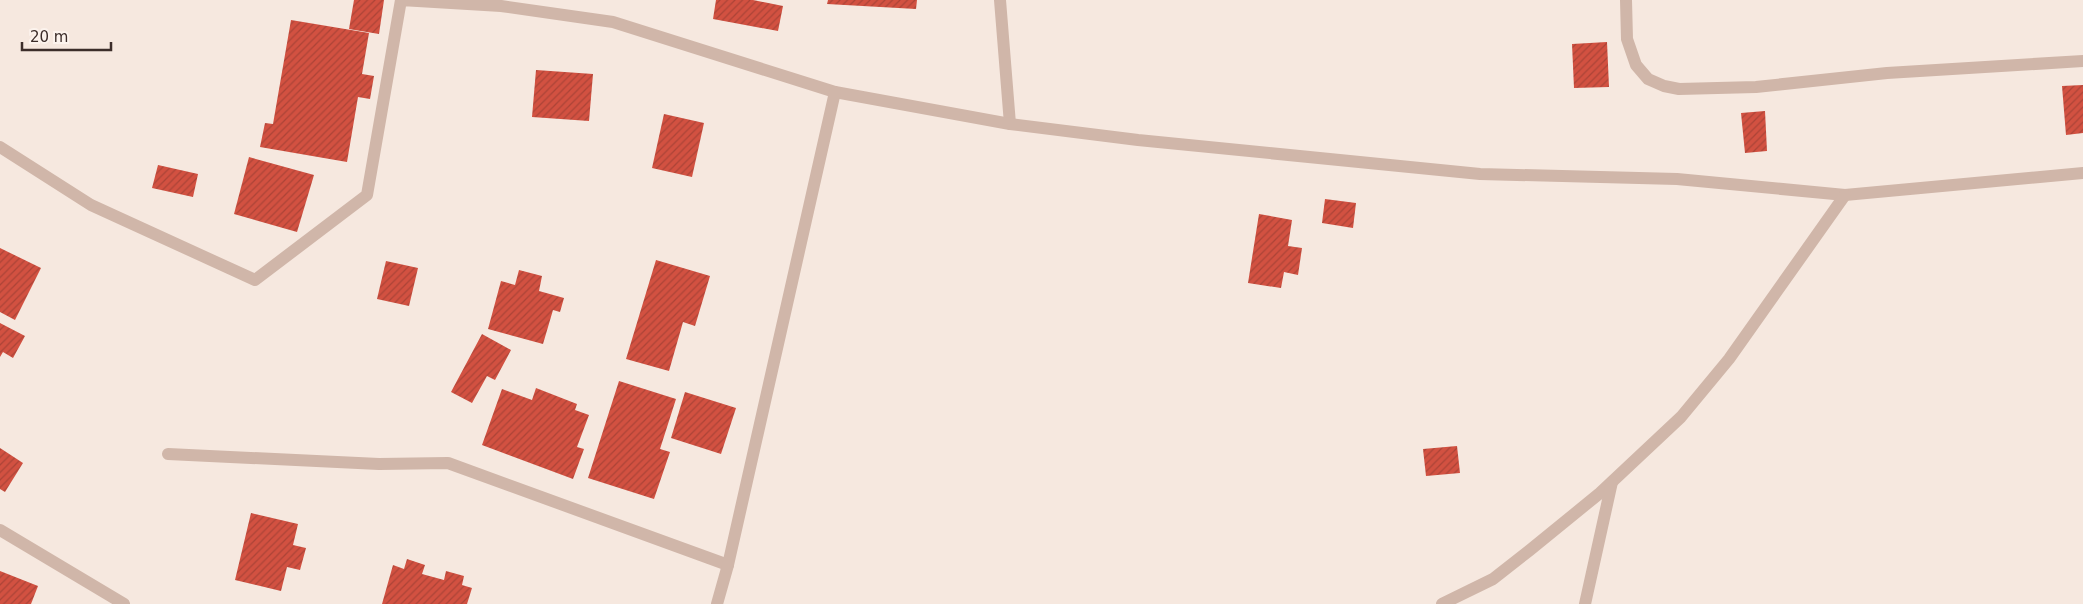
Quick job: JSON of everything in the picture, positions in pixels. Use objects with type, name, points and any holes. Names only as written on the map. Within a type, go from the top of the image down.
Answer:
[{"type":"street","points":[[0,147],[91,205],[255,280],[367,195],[401,0],[501,6],[613,22],[834,92],[1010,124],[1138,140],[1480,174],[1677,179],[1845,195],[2083,173]]},
{"type":"street","points":[[1000,0],[1010,124]]},
{"type":"street","points":[[1626,0],[1627,39],[1636,65],[1648,79],[1664,86],[1679,89],[1756,87],[1887,73],[2083,62]]},
{"type":"street","points":[[717,604],[728,565],[834,92]]},
{"type":"street","points":[[1442,604],[1493,579],[1563,524],[1612,482],[1681,416],[1729,359],[1845,195]]},
{"type":"street","points":[[168,454],[379,464],[448,463],[728,565]]},
{"type":"street","points":[[1585,604],[1612,482]]},
{"type":"street","points":[[0,530],[124,604]]},
{"type":"building","points":[[354,0],[384,0],[379,34],[349,29]]},
{"type":"building","points":[[716,0],[753,0],[783,6],[778,31],[713,19]]},
{"type":"building","points":[[828,0],[917,0],[916,9],[827,4]]},
{"type":"building","points":[[291,20],[369,33],[362,74],[374,76],[370,99],[358,97],[347,162],[260,147],[265,123],[273,124]]},
{"type":"building","points":[[1607,42],[1609,87],[1574,88],[1572,44]]},
{"type":"building","points":[[536,70],[593,74],[589,121],[532,117]]},
{"type":"building","points":[[2083,85],[2083,133],[2066,135],[2062,86]]},
{"type":"building","points":[[1765,111],[1767,151],[1745,153],[1741,113]]},
{"type":"building","points":[[664,114],[704,123],[692,177],[652,168]]},
{"type":"building","points":[[249,157],[314,175],[297,232],[234,214]]},
{"type":"building","points":[[158,165],[198,174],[193,197],[152,188]]},
{"type":"building","points":[[1325,199],[1356,203],[1353,228],[1322,223]]},
{"type":"building","points":[[1259,214],[1292,220],[1288,246],[1302,248],[1298,275],[1284,272],[1281,288],[1248,283]]},
{"type":"building","points":[[0,248],[41,268],[15,320],[0,312]]},
{"type":"building","points":[[656,260],[710,276],[695,326],[683,322],[669,371],[626,359]]},
{"type":"building","points":[[386,261],[418,268],[409,306],[377,299]]},
{"type":"building","points":[[519,270],[542,276],[539,291],[564,298],[560,312],[553,310],[543,344],[488,329],[501,281],[515,285]]},
{"type":"building","points":[[0,323],[25,336],[13,358],[3,352],[0,357]]},
{"type":"building","points":[[482,334],[511,350],[495,380],[487,376],[472,403],[451,392]]},
{"type":"building","points":[[619,381],[676,399],[660,449],[670,452],[654,499],[588,478]]},
{"type":"building","points":[[536,388],[577,404],[575,410],[589,415],[577,447],[584,449],[573,479],[482,445],[502,389],[532,400]]},
{"type":"building","points":[[685,392],[736,408],[721,454],[671,438]]},
{"type":"building","points":[[1457,446],[1460,473],[1426,476],[1423,449]]},
{"type":"building","points":[[0,448],[23,463],[5,492],[0,489]]},
{"type":"building","points":[[251,513],[298,524],[293,545],[306,548],[300,570],[287,567],[281,591],[235,580]]},
{"type":"building","points":[[407,559],[425,565],[422,574],[444,580],[446,571],[464,576],[462,585],[472,588],[467,604],[382,604],[393,565],[404,569]]},
{"type":"building","points":[[0,571],[38,586],[31,604],[0,604]]}]
